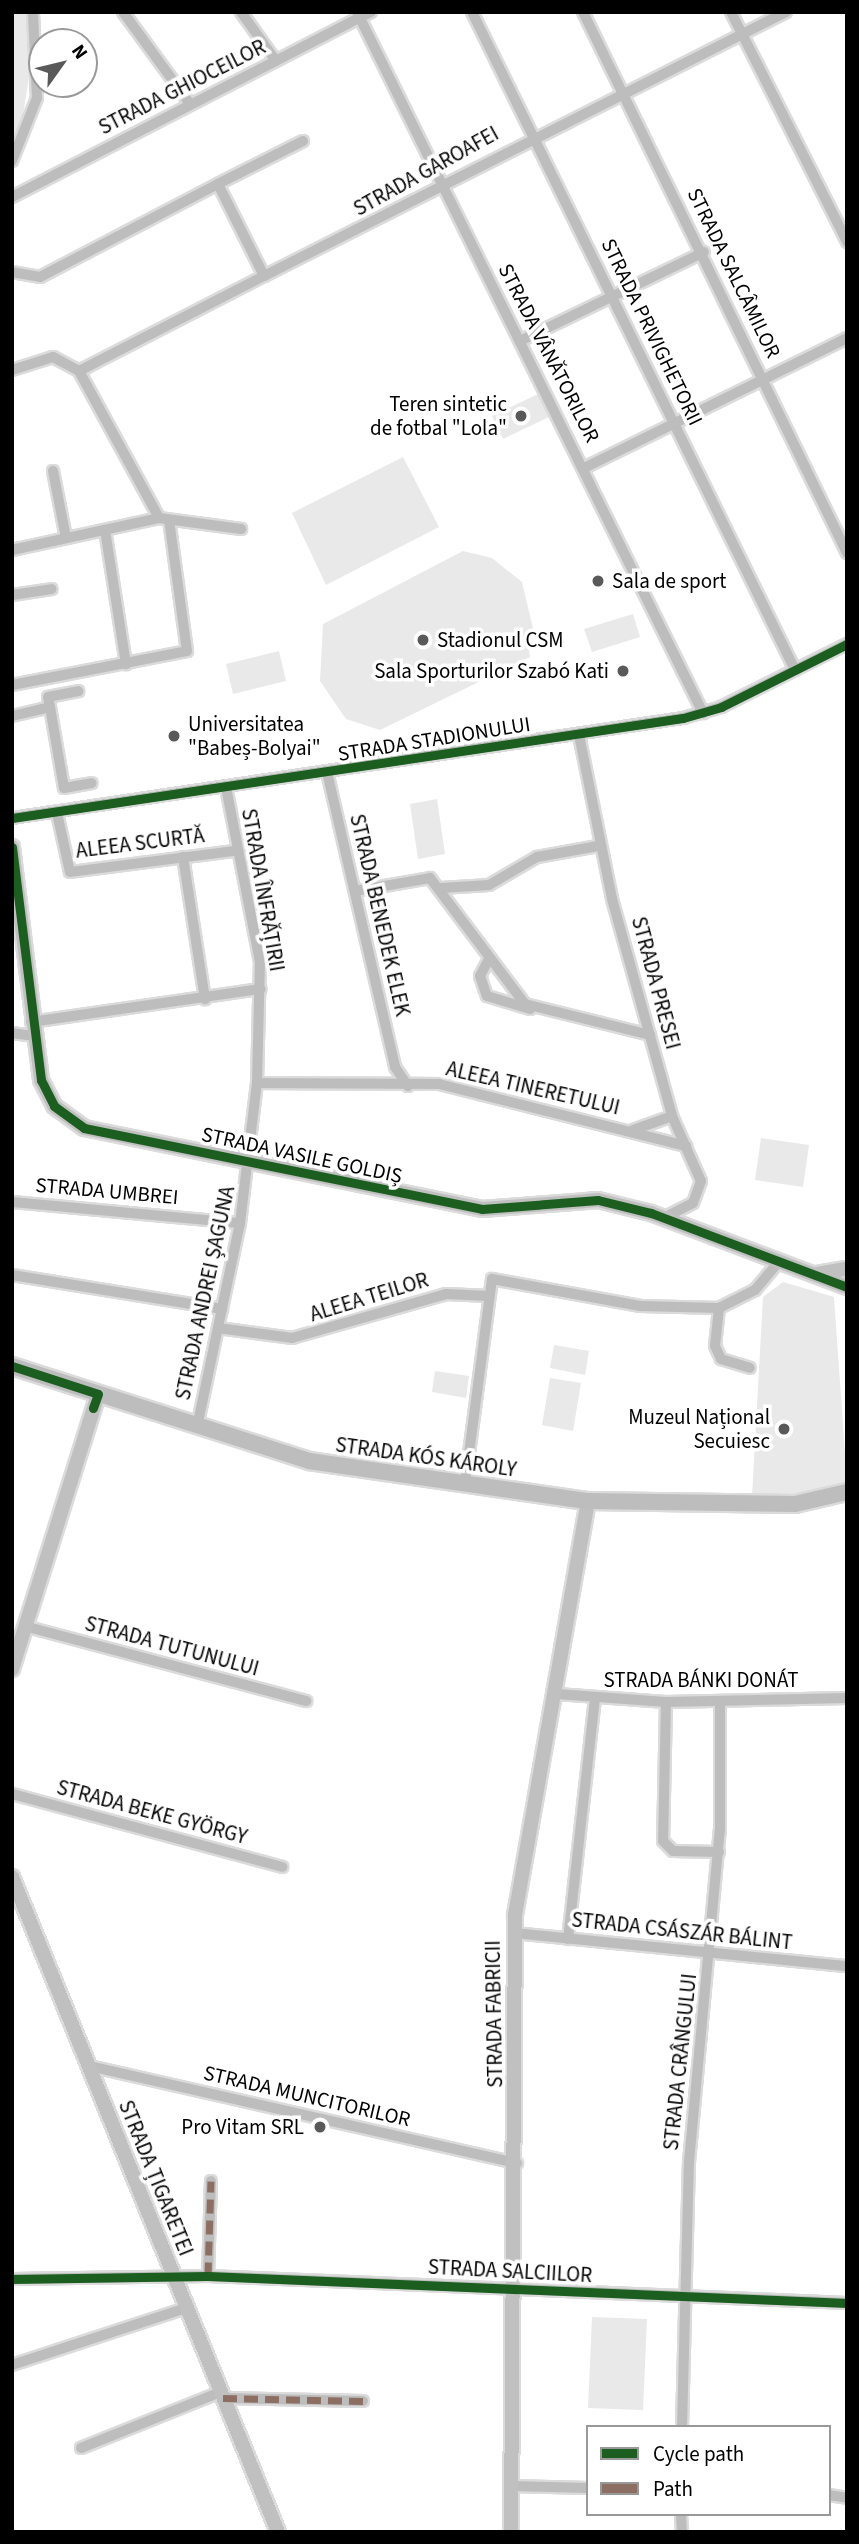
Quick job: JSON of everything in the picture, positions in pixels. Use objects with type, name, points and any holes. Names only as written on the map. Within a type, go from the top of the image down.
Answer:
[{"type":"main road","name":"STRADA VASILE GOLDIȘ","points":[[12,847],[15,894],[32,1029],[45,1089],[74,1122],[118,1138],[251,1161],[482,1209],[590,1199],[664,1218],[777,1264],[847,1286]]},
{"type":"main road","name":"STRADA VASILE GOLDIȘ","points":[[801,1272],[830,1275],[846,1268]]},
{"type":"main road","points":[[846,1268],[847,1286]]},
{"type":"main road","name":"STRADA KÓS KÁROLY","points":[[12,1366],[292,1457],[465,1484],[589,1501],[795,1504],[847,1492]]},
{"type":"main road","points":[[12,1669],[28,1627],[98,1394]]},
{"type":"main road","name":"STRADA FABRICII","points":[[511,2532],[518,2163],[514,1933],[589,1501]]},
{"type":"main road","name":"STRADA ȚIGARETEI","points":[[12,1877],[278,2532]]},
{"type":"street","points":[[12,160],[37,98],[33,12]]},
{"type":"street","points":[[123,12],[190,104]]},
{"type":"street","points":[[241,12],[276,61]]},
{"type":"street","name":"STRADA GHIOCEILOR","points":[[12,197],[276,61],[359,15],[371,12]]},
{"type":"street","name":"STRADA PRIVIGHETORII","points":[[472,12],[531,136],[614,296],[795,670]]},
{"type":"street","name":"STRADA SALCÂMILOR","points":[[583,12],[704,252],[847,553]]},
{"type":"street","points":[[731,12],[847,242]]},
{"type":"street","name":"STRADA GAROAFEI","points":[[79,371],[531,136],[786,12]]},
{"type":"street","name":"STRADA VÂNĂTORILOR","points":[[359,15],[439,183],[522,340],[703,713]]},
{"type":"street","points":[[12,272],[40,277],[303,141]]},
{"type":"street","points":[[218,184],[264,276]]},
{"type":"street","points":[[522,340],[704,252]]},
{"type":"street","points":[[584,468],[763,377],[847,338]]},
{"type":"street","points":[[12,369],[53,357],[79,371],[164,519],[190,648],[127,664],[12,685]]},
{"type":"street","points":[[53,471],[66,538]]},
{"type":"street","points":[[12,550],[164,519],[241,529]]},
{"type":"street","points":[[104,530],[127,664]]},
{"type":"street","points":[[12,596],[52,589]]},
{"type":"street","name":"STRADA STADIONULUI","points":[[12,818],[579,735],[703,713],[847,644]]},
{"type":"street","points":[[78,691],[48,697],[64,788],[92,783]]},
{"type":"street","points":[[12,716],[50,707]]},
{"type":"street","name":"STRADA PRESEI","points":[[579,735],[598,846],[672,1116],[701,1188],[693,1203],[664,1218]]},
{"type":"street","name":"STRADA BENEDEK ELEK","points":[[327,772],[395,1067],[408,1086]]},
{"type":"street","name":"STRADA ÎNFRĂȚIRII","points":[[226,787],[234,851],[256,936],[261,989],[257,1083]]},
{"type":"street","name":"ALEEA SCURTĂ","points":[[57,813],[70,872],[234,851]]},
{"type":"street","points":[[441,888],[481,887],[537,857],[598,846]]},
{"type":"street","points":[[183,858],[205,999]]},
{"type":"street","points":[[355,891],[422,876],[441,888],[515,995],[540,1010]]},
{"type":"street","points":[[489,959],[480,976],[487,996],[506,1006],[540,1010],[650,1035]]},
{"type":"street","points":[[12,1033],[261,989]]},
{"type":"street","points":[[386,1086],[395,1067]]},
{"type":"street","name":"ALEEA TINERETULUI","points":[[257,1083],[386,1086],[439,1084],[632,1130],[686,1146]]},
{"type":"street","name":"STRADA ANDREI ȘAGUNA","points":[[197,1427],[251,1161],[257,1083]]},
{"type":"street","name":"ALEEA TINERETULUI","points":[[632,1130],[672,1116]]},
{"type":"street","name":"STRADA UMBREI","points":[[12,1202],[240,1223]]},
{"type":"street","points":[[465,1484],[492,1279],[641,1306],[719,1308],[755,1290],[777,1264]]},
{"type":"street","points":[[12,1275],[222,1309]]},
{"type":"street","name":"ALEEA TEILOR","points":[[218,1328],[292,1338],[446,1294],[489,1296]]},
{"type":"street","points":[[719,1308],[715,1346],[721,1359],[750,1368]]},
{"type":"street","name":"STRADA TUTUNULUI","points":[[28,1627],[306,1701]]},
{"type":"street","name":"STRADA BÁNKI DONÁT","points":[[557,1694],[596,1700],[666,1702],[847,1698]]},
{"type":"street","points":[[568,1939],[596,1700]]},
{"type":"street","points":[[666,1702],[663,1841],[673,1852],[719,1852]]},
{"type":"street","name":"STRADA CRÂNGULUI","points":[[682,2425],[689,2162],[719,1852],[720,1702]]},
{"type":"street","name":"STRADA BEKE GYÖRGY","points":[[12,1794],[282,1867]]},
{"type":"street","name":"STRADA CSÁSZÁR BÁLINT","points":[[514,1933],[710,1955],[847,1966]]},
{"type":"street","name":"STRADA MUNCITORILOR","points":[[89,2066],[518,2163]]},
{"type":"street","points":[[208,2276],[211,2181]]},
{"type":"street","name":"STRADA SALCIILOR","points":[[12,2279],[208,2276],[517,2288],[685,2299],[847,2303]]},
{"type":"street","points":[[12,2365],[186,2308]]},
{"type":"street","points":[[81,2448],[221,2395],[363,2401]]},
{"type":"street","points":[[512,2486],[586,2488]]},
{"type":"street","points":[[832,2495],[847,2491]]},
{"type":"street","points":[[832,2495],[847,2498]]},
{"type":"shaded area","points":[[12,12],[38,12],[37,28],[28,28],[28,83],[20,135],[12,146]]},
{"type":"shaded area","name":"Teren sintetic de fotbal \"Lola\"","points":[[538,394],[549,417],[503,439],[492,416]]},
{"type":"shaded area","points":[[403,457],[439,527],[326,585],[292,513]]},
{"type":"shaded area","name":"Stadionul CSM","points":[[463,551],[492,558],[522,582],[535,637],[527,639],[530,657],[380,730],[346,719],[320,681],[323,624]]},
{"type":"shaded area","points":[[633,614],[640,637],[592,652],[584,629]]},
{"type":"shaded area","points":[[279,651],[286,681],[233,694],[226,664]]},
{"type":"shaded area","points":[[437,799],[445,854],[418,859],[410,804]]},
{"type":"shaded area","points":[[761,1138],[809,1145],[803,1187],[755,1180]]},
{"type":"shaded area","points":[[783,1282],[834,1297],[847,1482],[795,1495],[752,1496],[763,1297]]},
{"type":"shaded area","points":[[554,1345],[589,1351],[585,1375],[550,1368]]},
{"type":"shaded area","points":[[435,1371],[469,1376],[466,1398],[432,1392]]},
{"type":"shaded area","points":[[550,1378],[581,1383],[573,1431],[542,1425]]},
{"type":"shaded area","points":[[592,2317],[647,2319],[643,2410],[588,2408]]},
{"type":"marked path","points":[[208,2276],[211,2181]]},
{"type":"marked path","points":[[223,2398],[363,2401]]},
{"type":"cycle path","points":[[12,818],[683,718],[721,707],[847,644]]},
{"type":"cycle path","points":[[12,847],[41,1080],[54,1106],[84,1128],[482,1209],[598,1200],[651,1213],[847,1287]]},
{"type":"cycle path","points":[[12,1366],[98,1394],[93,1408]]},
{"type":"cycle path","points":[[12,2279],[208,2276],[847,2303]]},
{"type":"place","name":"Teren sintetic de fotbal \"Lola\"","points":[[521,416]]},
{"type":"place","name":"Sala de sport","points":[[598,581]]},
{"type":"place","name":"Stadionul CSM","points":[[423,640]]},
{"type":"place","name":"Sala Sporturilor Szabó Kati","points":[[623,671]]},
{"type":"place","name":"Universitatea \"Babeș-Bolyai\"","points":[[174,736]]},
{"type":"place","name":"Muzeul Național Secuiesc","points":[[784,1429]]},
{"type":"place","name":"Pro Vitam SRL","points":[[320,2127]]}]
